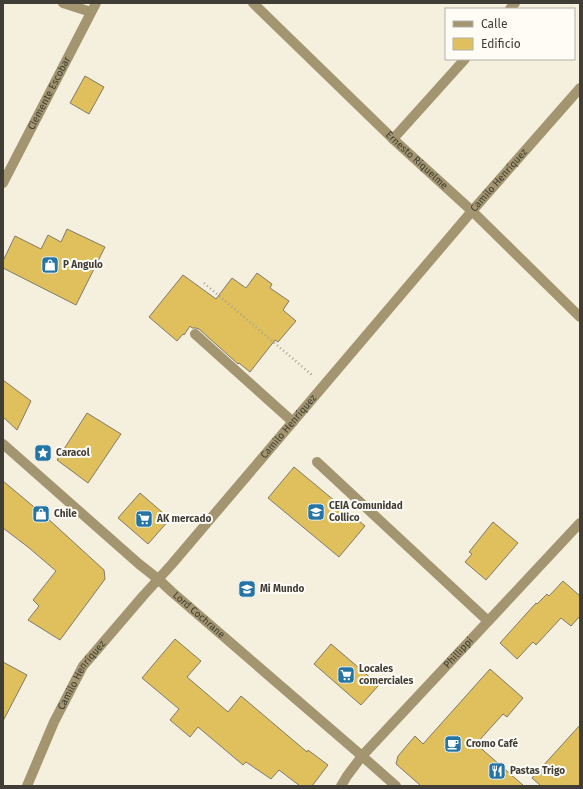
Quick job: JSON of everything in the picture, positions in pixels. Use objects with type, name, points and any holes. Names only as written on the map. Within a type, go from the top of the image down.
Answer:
[{"type":"street","points":[[63,3],[91,12]]},
{"type":"street","name":"Clemente Escobar","points":[[3,184],[96,3]]},
{"type":"street","name":"Ernesto Riquelme","points":[[253,3],[393,138],[472,211],[580,317]]},
{"type":"street","points":[[393,138],[464,60]]},
{"type":"street","name":"Camilo Henríquez","points":[[27,786],[54,722],[83,666],[177,558],[472,211],[580,88]]},
{"type":"street","points":[[194,334],[293,422]]},
{"type":"street","name":"Lord Cochrane","points":[[3,444],[139,564],[396,786]]},
{"type":"street","points":[[317,462],[488,621]]},
{"type":"street","name":"Phillippi","points":[[341,786],[362,756],[580,523]]},
{"type":"path","points":[[204,284],[324,385]]},
{"type":"building","points":[[85,76],[104,87],[89,114],[70,103]]},
{"type":"building","name":"P Angulo","points":[[67,229],[105,247],[76,305],[3,268],[3,261],[15,236],[41,249],[48,235],[61,242]]},
{"type":"building","points":[[257,273],[272,284],[270,288],[289,301],[283,310],[296,321],[278,342],[275,340],[250,372],[239,363],[238,364],[199,329],[192,328],[190,326],[184,335],[183,334],[177,341],[149,317],[183,275],[216,299],[232,278],[246,288]]},
{"type":"building","points":[[3,380],[31,401],[17,430],[3,417]]},
{"type":"building","points":[[87,413],[121,434],[88,483],[57,460]]},
{"type":"building","name":"CEIA Comunidad Collico","points":[[294,467],[365,526],[339,557],[268,498]]},
{"type":"building","points":[[3,481],[46,517],[104,570],[105,579],[60,640],[28,620],[39,606],[33,600],[56,571],[3,528]]},
{"type":"building","name":"AK mercado","points":[[140,493],[170,519],[148,544],[118,518]]},
{"type":"building","points":[[493,522],[518,543],[486,580],[465,562],[472,554],[469,552]]},
{"type":"building","points":[[563,581],[580,596],[580,616],[571,626],[561,618],[536,645],[533,642],[517,659],[500,643],[536,603],[537,604],[547,594],[549,596]]},
{"type":"building","points":[[175,639],[201,661],[187,677],[228,712],[241,696],[307,752],[308,750],[328,765],[312,786],[300,786],[279,770],[271,779],[246,762],[243,765],[198,727],[190,737],[170,720],[179,709],[142,678]]},
{"type":"building","name":"Locales comerciales","points":[[331,644],[379,685],[361,705],[314,664]]},
{"type":"building","points":[[3,662],[27,675],[3,721]]},
{"type":"building","points":[[490,669],[523,698],[507,717],[503,714],[476,744],[524,786],[421,786],[396,764],[398,756],[415,736],[423,744]]},
{"type":"building","points":[[580,725],[580,786],[541,786],[532,778]]},
{"type":"place","name":"P Angulo","points":[[50,265]]},
{"type":"place","name":"Caracol","points":[[43,453]]},
{"type":"place","name":"CEIA Comunidad Collico","points":[[316,512]]},
{"type":"place","name":"Chile","points":[[41,514]]},
{"type":"place","name":"AK mercado","points":[[144,519]]},
{"type":"place","name":"Mi Mundo","points":[[247,589]]},
{"type":"place","name":"Locales comerciales","points":[[346,675]]},
{"type":"place","name":"Cromo Café","points":[[453,744]]},
{"type":"place","name":"Pastas Trigo","points":[[497,771]]}]
